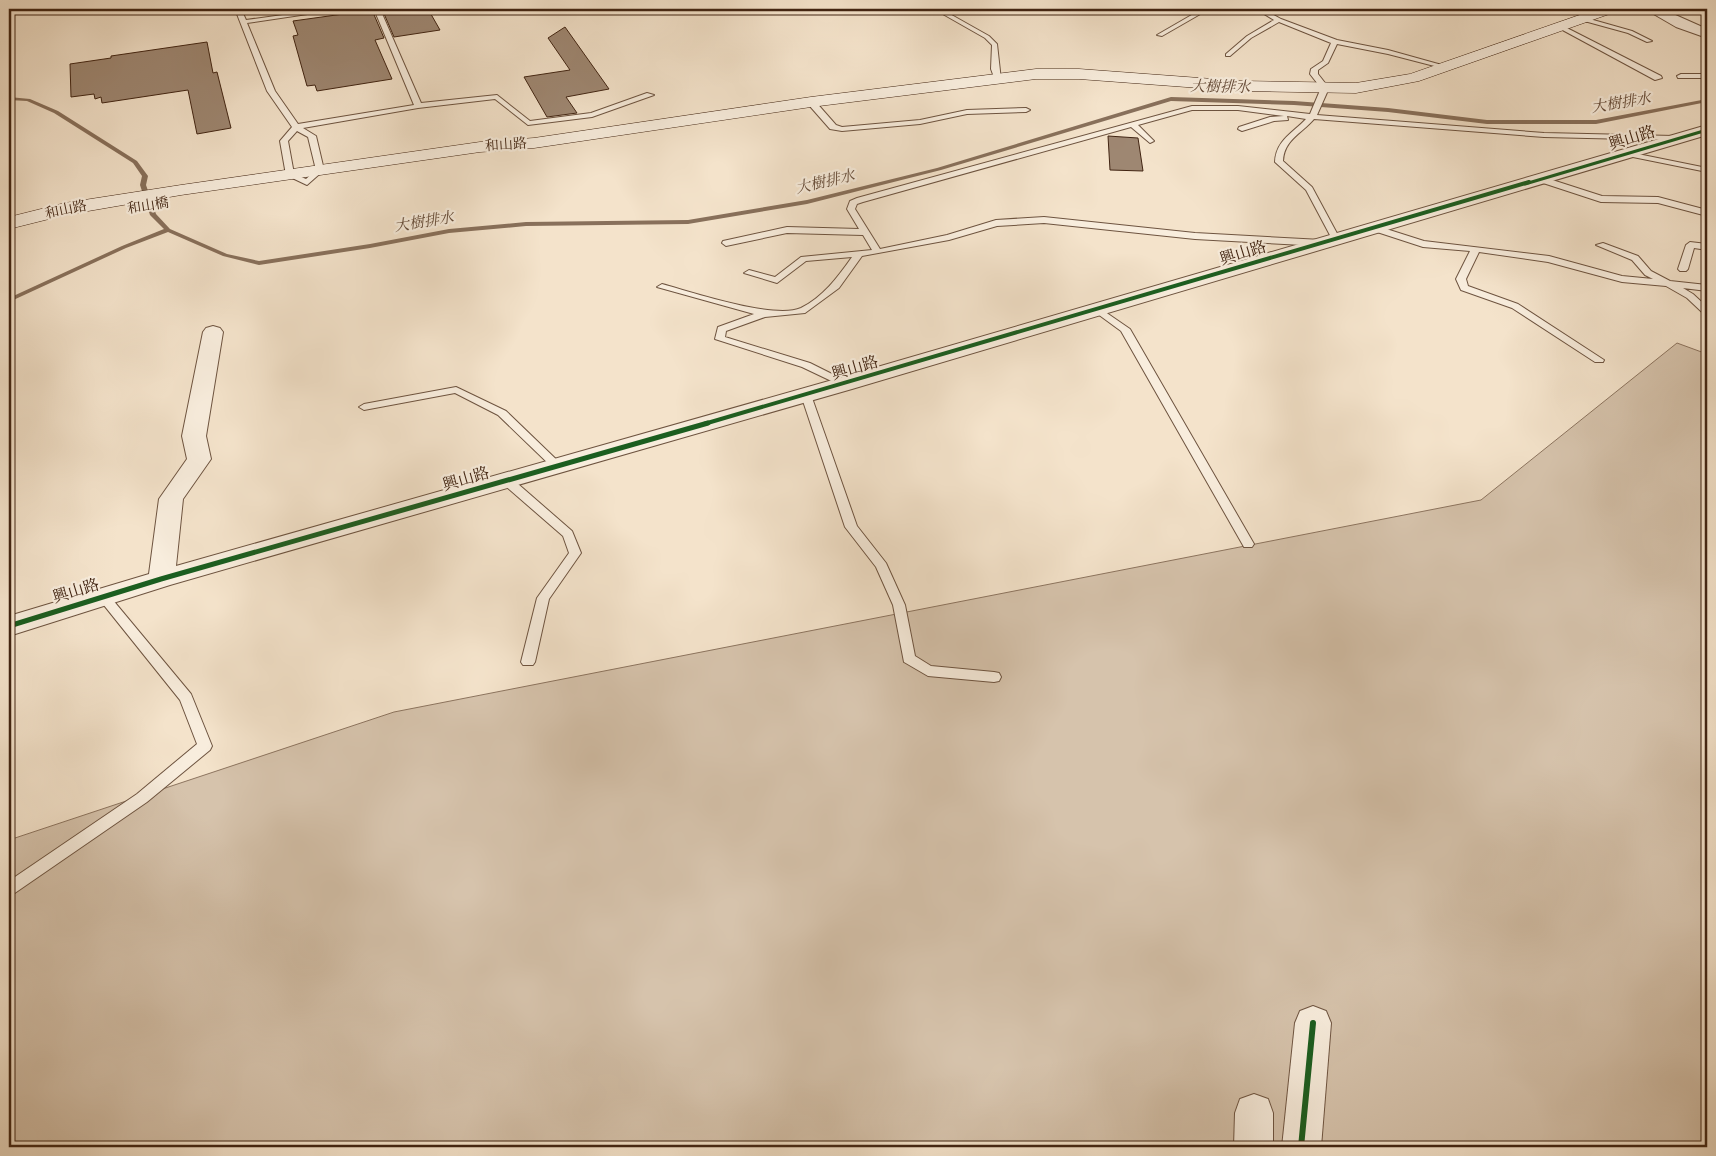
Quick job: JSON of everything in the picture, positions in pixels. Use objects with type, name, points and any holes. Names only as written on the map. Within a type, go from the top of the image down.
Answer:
[{"type":"main road","points":[[811,102],[1036,74],[1079,74],[1323,93],[1414,78],[1579,18],[1609,9]]},
{"type":"main road","name":"和山路","points":[[180,196],[486,156],[534,143],[811,102]]},
{"type":"main road","name":"和山路","points":[[180,196],[290,174],[314,177]]},
{"type":"main road","name":"和山橋","points":[[120,205],[180,196]]},
{"type":"main road","name":"和山路","points":[[9,223],[65,209],[120,205]]},
{"type":"main road","name":"和山路","points":[[9,232],[73,218],[120,205]]},
{"type":"street","points":[[1652,9],[1707,34]]},
{"type":"street","name":"興山路","points":[[9,626],[161,579],[806,395],[1329,241],[1377,229],[1674,138],[1707,130]]},
{"type":"street","points":[[161,579],[171,499],[199,459],[194,436],[213,332]]},
{"type":"street","points":[[1301,1147],[1313,1023]]},
{"type":"lane","points":[[238,9],[271,92],[296,127],[312,136],[314,177]]},
{"type":"lane","points":[[243,22],[338,9]]},
{"type":"lane","points":[[377,9],[418,106]]},
{"type":"lane","points":[[937,9],[987,37],[995,45],[995,69],[998,78]]},
{"type":"lane","points":[[1160,35],[1206,9]]},
{"type":"lane","points":[[1259,9],[1279,20],[1335,42],[1388,52],[1446,67]]},
{"type":"lane","points":[[1579,18],[1630,32],[1649,41]]},
{"type":"lane","points":[[1228,55],[1249,37],[1279,20]]},
{"type":"lane","points":[[1559,26],[1658,78]]},
{"type":"lane","points":[[1329,241],[1309,189],[1279,162],[1278,153],[1290,134],[1312,117],[1323,93],[1314,74],[1315,69],[1326,62],[1335,42]]},
{"type":"lane","points":[[1681,76],[1707,76]]},
{"type":"lane","points":[[290,174],[284,140],[296,127],[418,106],[497,96],[528,123],[592,115],[650,95]]},
{"type":"lane","points":[[811,102],[833,127],[842,129],[920,122],[967,112],[1026,110]]},
{"type":"lane","points":[[878,252],[852,209],[853,204],[860,200],[1192,108],[1212,106],[1312,117],[1544,135],[1674,138]]},
{"type":"lane","points":[[1242,129],[1273,119],[1312,117]]},
{"type":"lane","points":[[1132,124],[1150,140]]},
{"type":"lane","points":[[1626,153],[1707,170]]},
{"type":"lane","points":[[1540,179],[1602,199],[1658,200],[1707,213]]},
{"type":"lane","name":"興山路","points":[[749,273],[777,280],[804,259],[878,252],[940,239],[996,224],[1044,220],[1195,236],[1329,241]]},
{"type":"lane","points":[[1377,229],[1423,244],[1476,248],[1549,259],[1622,279],[1707,288]]},
{"type":"lane","points":[[726,243],[787,230],[865,232]]},
{"type":"lane","points":[[1600,245],[1635,258],[1648,273],[1690,296],[1707,312]]},
{"type":"lane","points":[[1683,269],[1690,245],[1707,247]]},
{"type":"lane","points":[[1476,248],[1461,280],[1464,288],[1515,306],[1599,360]]},
{"type":"lane","points":[[844,384],[806,365],[720,339],[721,329],[764,314],[802,311],[836,286],[860,253]]},
{"type":"lane","points":[[662,287],[764,314]]},
{"type":"lane","points":[[1098,310],[1125,329],[1248,544]]},
{"type":"lane","points":[[364,407],[456,390],[502,413],[557,466]]},
{"type":"lane","points":[[806,395],[852,526],[882,566],[899,605],[909,659],[928,671],[994,677]]},
{"type":"lane","points":[[506,480],[568,534],[575,553],[543,598],[528,662]]},
{"type":"lane","points":[[9,890],[142,798],[205,746],[186,698],[103,596]]},
{"type":"shaded area","points":[[1677,343],[1707,354],[1707,1147],[9,1147],[9,840],[394,712],[1481,500]]},
{"type":"building","points":[[382,9],[428,9],[440,30],[394,37]]},
{"type":"building","points":[[372,10],[384,38],[375,40],[392,79],[317,91],[315,85],[307,86],[293,36],[298,35],[293,21]]},
{"type":"building","points":[[565,27],[609,89],[566,97],[577,113],[547,117],[524,77],[570,70],[548,38]]},
{"type":"building","points":[[207,42],[213,73],[217,72],[231,128],[197,134],[188,90],[102,103],[101,97],[95,99],[94,94],[71,97],[70,64]]},
{"type":"building","points":[[1108,136],[1138,138],[1143,171],[1110,170]]},
{"type":"waterway","name":"大樹排水","points":[[9,99],[28,100],[56,112],[135,162],[145,176],[143,185],[153,215],[168,230]]},
{"type":"waterway","name":"大樹排水","points":[[168,230],[225,255],[259,263],[370,246],[449,231],[526,224],[688,222],[807,202],[939,169],[1171,99],[1294,103],[1388,110],[1487,122],[1596,122],[1707,101]]},
{"type":"waterway","points":[[9,300],[124,247],[168,230]]},
{"type":"cycle path","points":[[9,626],[161,579],[844,384],[1707,130]]},
{"type":"cycle path","points":[[1301,1147],[1313,1023]]}]
